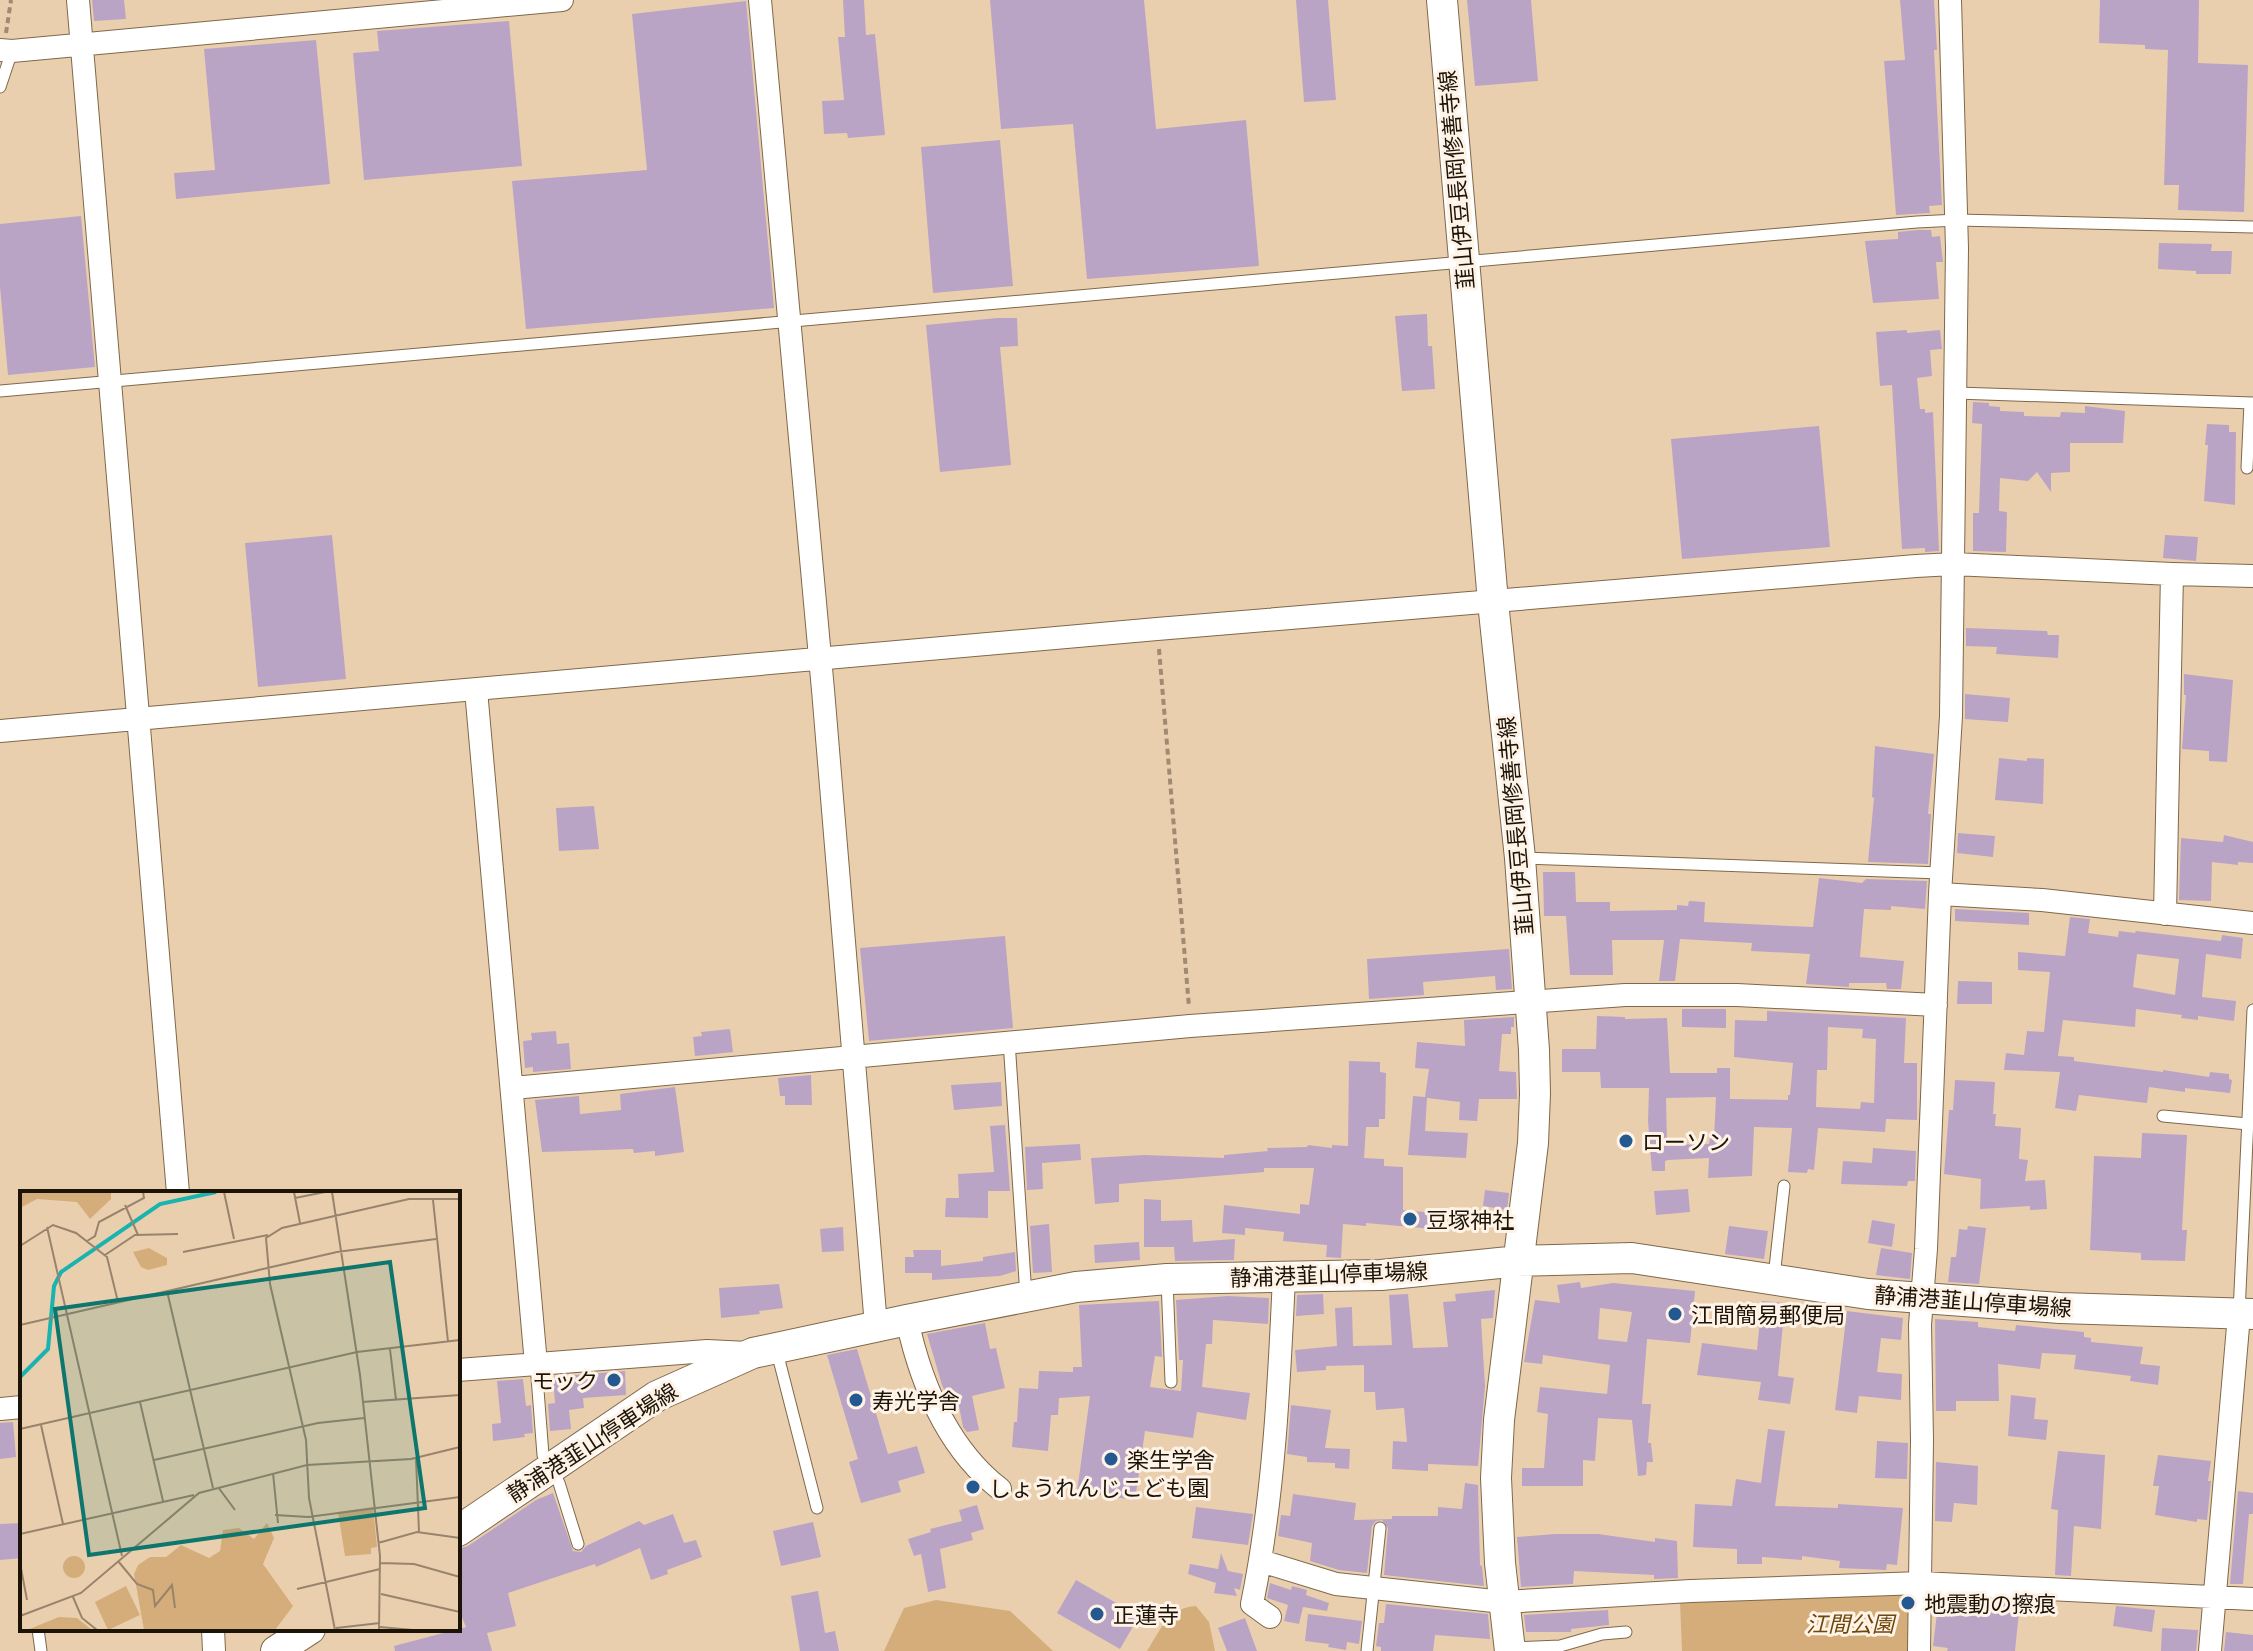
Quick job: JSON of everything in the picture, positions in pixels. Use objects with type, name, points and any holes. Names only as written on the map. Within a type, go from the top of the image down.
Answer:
[{"type":"main road","name":"韮山伊豆長岡修善寺線","points":[[1442,0],[1493,602],[1532,1001],[1533,1143],[1499,1420],[1496,1478],[1503,1602],[1509,1649]]},
{"type":"main road","name":"静浦港韮山停車場線","points":[[460,1530],[657,1396],[765,1350],[1076,1287],[1167,1279],[1381,1275],[1519,1261],[1632,1258],[1868,1294],[2060,1308],[2246,1314]]},
{"type":"main road","points":[[276,1651],[307,1631]]},
{"type":"street","points":[[78,0],[178,1191]]},
{"type":"street","points":[[6,51],[421,7],[562,0]]},
{"type":"street","points":[[760,0],[876,1326]]},
{"type":"street","points":[[1919,1651],[1920,1325],[1951,716],[1957,220],[1950,0]]},
{"type":"street","points":[[0,731],[1157,629],[1953,564],[2253,576]]},
{"type":"street","points":[[2165,914],[2172,574]]},
{"type":"street","points":[[476,690],[536,1364]]},
{"type":"street","points":[[1941,884],[2042,900],[2253,923]]},
{"type":"street","points":[[513,1088],[1009,1041],[1625,995],[1737,995],[1936,1005]]},
{"type":"street","points":[[1270,1617],[1252,1604],[1261,1561],[1275,1432],[1284,1277]]},
{"type":"street","points":[[2210,1651],[2246,1314]]},
{"type":"street","points":[[907,1320],[921,1373],[936,1409],[978,1473],[1000,1489]]},
{"type":"street","points":[[460,1370],[707,1351],[765,1350]]},
{"type":"street","points":[[0,1409],[20,1407]]},
{"type":"street","points":[[1261,1561],[1336,1584],[1503,1602],[1691,1591],[1921,1583],[2253,1599]]},
{"type":"street","points":[[213,1631],[214,1651]]},
{"type":"lane","points":[[0,87],[6,51]]},
{"type":"lane","points":[[0,391],[1463,260],[1957,220],[2253,227]]},
{"type":"lane","points":[[1956,393],[2251,403],[2247,468]]},
{"type":"lane","points":[[1520,858],[1941,884]]},
{"type":"lane","points":[[2246,1314],[2253,1010]]},
{"type":"lane","points":[[1009,1041],[1026,1297]]},
{"type":"lane","points":[[2163,1116],[2248,1124]]},
{"type":"lane","points":[[1774,1279],[1784,1186]]},
{"type":"lane","points":[[1167,1279],[1171,1382]]},
{"type":"lane","points":[[765,1350],[817,1508]]},
{"type":"lane","points":[[536,1364],[543,1455],[559,1483],[578,1544]]},
{"type":"lane","points":[[1367,1651],[1380,1528]]},
{"type":"lane","points":[[38,1631],[41,1651]]},
{"type":"lane","points":[[1509,1649],[1560,1646],[1602,1634],[1626,1632]]},
{"type":"path","points":[[6,51],[11,0]]},
{"type":"path","points":[[1157,629],[1190,1026]]},
{"type":"green space","name":"江間公園","points":[[1893,1594],[1915,1596],[1912,1651],[1682,1651],[1680,1602]]},
{"type":"green space","points":[[936,1600],[1010,1611],[1053,1651],[884,1651],[904,1608]]},
{"type":"green space","points":[[1196,1606],[1209,1622],[1215,1651],[1147,1651],[1172,1615]]},
{"type":"building","points":[[92,0],[124,0],[126,19],[94,21]]},
{"type":"building","points":[[843,0],[864,0],[866,35],[875,34],[885,135],[848,138],[847,133],[824,134],[822,101],[844,100],[838,37],[845,37]]},
{"type":"building","points":[[990,0],[1144,0],[1156,129],[1246,120],[1259,266],[1087,279],[1073,124],[1001,129]]},
{"type":"building","points":[[1296,0],[1328,0],[1336,100],[1304,102]]},
{"type":"building","points":[[1467,0],[1531,0],[1538,81],[1475,86]]},
{"type":"building","points":[[1900,0],[1934,0],[1942,205],[1929,206],[1930,213],[1896,215],[1884,61],[1905,60]]},
{"type":"building","points":[[2100,0],[2199,0],[2198,63],[2248,65],[2244,212],[2178,210],[2179,185],[2164,185],[2168,50],[2145,49],[2145,45],[2099,43]]},
{"type":"building","points":[[746,1],[774,308],[526,329],[512,181],[647,170],[632,14]]},
{"type":"building","points":[[509,21],[522,166],[364,180],[353,53],[379,51],[377,31]]},
{"type":"building","points":[[316,40],[330,184],[176,199],[174,173],[215,170],[204,49]]},
{"type":"building","points":[[1000,140],[1013,286],[933,293],[921,147]]},
{"type":"building","points":[[81,216],[95,367],[8,375],[0,287],[0,224]]},
{"type":"building","points":[[1931,230],[1932,237],[1940,236],[1943,262],[1936,262],[1939,299],[1873,303],[1865,241],[1898,239],[1898,232]]},
{"type":"building","points":[[2159,243],[2212,244],[2211,251],[2232,251],[2231,274],[2158,269]]},
{"type":"building","points":[[1427,314],[1435,389],[1402,391],[1395,316]]},
{"type":"building","points":[[1017,318],[1018,346],[1000,347],[1011,465],[940,472],[926,325]]},
{"type":"building","points":[[1907,330],[1907,333],[1940,330],[1942,349],[1930,350],[1932,376],[1917,378],[1920,409],[1925,409],[1925,413],[1933,412],[1939,551],[1902,549],[1892,385],[1880,386],[1876,332]]},
{"type":"building","points":[[1973,402],[1989,403],[1989,406],[2000,407],[2000,411],[2024,412],[2024,416],[2060,417],[2061,412],[2085,413],[2085,406],[2125,411],[2123,443],[2070,443],[2070,472],[2051,473],[2051,492],[2037,472],[2028,481],[2000,478],[1999,511],[2007,512],[2006,552],[1973,551],[1973,513],[1979,513],[1982,424],[1972,423]]},
{"type":"building","points":[[2207,424],[2229,425],[2229,432],[2236,432],[2235,505],[2204,501]]},
{"type":"building","points":[[1819,426],[1830,547],[1682,559],[1671,439]]},
{"type":"building","points":[[332,535],[346,679],[258,687],[245,543]]},
{"type":"building","points":[[2165,535],[2198,537],[2196,561],[2163,558]]},
{"type":"building","points":[[1966,628],[2047,631],[2048,635],[2059,635],[2058,658],[1996,654],[1997,647],[1966,646]]},
{"type":"building","points":[[2184,674],[2233,680],[2227,762],[2209,761],[2209,751],[2182,749],[2186,695]]},
{"type":"building","points":[[1965,694],[2010,698],[2008,722],[1965,719]]},
{"type":"building","points":[[1875,746],[1934,754],[1928,814],[1931,814],[1928,864],[1868,862]]},
{"type":"building","points":[[1999,758],[2044,759],[2043,804],[1995,800]]},
{"type":"building","points":[[594,806],[599,849],[559,851],[556,808]]},
{"type":"building","points":[[1958,833],[1995,836],[1993,857],[1957,853]]},
{"type":"building","points":[[2224,835],[2253,842],[2253,863],[2212,862],[2211,901],[2179,900],[2181,838],[2223,842]]},
{"type":"building","points":[[1543,872],[1575,872],[1576,902],[1610,902],[1610,911],[1677,910],[1677,905],[1688,906],[1689,901],[1705,902],[1704,922],[1813,927],[1819,878],[1862,883],[1866,879],[1927,881],[1925,909],[1891,906],[1891,910],[1864,909],[1860,957],[1904,961],[1901,989],[1887,989],[1886,983],[1849,983],[1849,987],[1806,984],[1810,954],[1751,951],[1752,943],[1680,939],[1675,981],[1659,981],[1664,940],[1612,940],[1613,975],[1570,975],[1566,916],[1544,916]]},
{"type":"building","points":[[1955,909],[2029,913],[2029,925],[1955,921]]},
{"type":"building","points":[[2070,917],[2090,919],[2088,933],[2118,937],[2119,931],[2136,931],[2221,941],[2222,935],[2243,938],[2241,959],[2206,954],[2202,997],[2236,1001],[2234,1021],[2198,1016],[2198,1020],[2181,1018],[2182,1015],[2136,1009],[2135,1027],[2063,1020],[2058,1056],[2074,1057],[2074,1061],[2209,1077],[2210,1072],[2229,1074],[2232,1080],[2230,1093],[2149,1087],[2147,1103],[2079,1095],[2076,1111],[2055,1108],[2060,1072],[2004,1070],[2006,1053],[2024,1055],[2027,1031],[2044,1032],[2050,972],[2018,970],[2018,952],[2065,956]],"holes":[[[2137,954],[2179,959],[2175,995],[2133,987]]]},
{"type":"building","points":[[1005,936],[1013,1028],[869,1041],[860,948]]},
{"type":"building","points":[[1509,949],[1512,989],[1496,990],[1495,976],[1423,982],[1424,995],[1369,999],[1367,959]]},
{"type":"building","points":[[1958,981],[1992,982],[1992,1004],[1957,1004]]},
{"type":"building","points":[[1682,1009],[1726,1009],[1726,1028],[1682,1027]]},
{"type":"building","points":[[1767,1011],[1906,1018],[1904,1063],[1917,1063],[1917,1120],[1886,1119],[1885,1132],[1818,1128],[1814,1170],[1808,1169],[1807,1173],[1788,1172],[1792,1128],[1754,1127],[1752,1176],[1708,1178],[1709,1158],[1668,1160],[1665,1161],[1665,1171],[1652,1171],[1649,1088],[1601,1088],[1600,1072],[1562,1072],[1562,1049],[1596,1049],[1597,1016],[1667,1018],[1670,1073],[1717,1073],[1717,1068],[1730,1068],[1730,1099],[1788,1100],[1793,1063],[1734,1057],[1735,1020],[1767,1021]],"holes":[[[1828,1027],[1863,1029],[1862,1038],[1876,1039],[1874,1103],[1861,1102],[1860,1109],[1816,1107],[1817,1070],[1827,1070]],[[1716,1097],[1714,1138],[1710,1138],[1709,1144],[1667,1145],[1666,1098]]]},
{"type":"building","points":[[1514,1017],[1511,1034],[1502,1034],[1499,1071],[1516,1072],[1517,1099],[1479,1099],[1477,1121],[1459,1120],[1460,1102],[1427,1098],[1425,1131],[1468,1133],[1466,1158],[1408,1155],[1413,1096],[1425,1097],[1429,1069],[1415,1068],[1417,1042],[1465,1046],[1464,1020]]},
{"type":"building","points":[[730,1029],[733,1052],[695,1056],[693,1037],[702,1036],[701,1032]]},
{"type":"building","points":[[556,1031],[557,1044],[569,1043],[571,1069],[533,1072],[533,1067],[525,1068],[523,1041],[532,1040],[531,1033]]},
{"type":"building","points":[[1349,1061],[1380,1062],[1380,1072],[1386,1073],[1385,1119],[1379,1119],[1379,1127],[1366,1127],[1364,1158],[1384,1159],[1384,1166],[1403,1167],[1403,1210],[1434,1213],[1433,1229],[1343,1224],[1341,1258],[1326,1257],[1327,1245],[1283,1241],[1284,1232],[1245,1228],[1245,1235],[1222,1233],[1224,1205],[1300,1214],[1300,1204],[1309,1205],[1314,1168],[1264,1168],[1264,1172],[1119,1184],[1119,1202],[1095,1204],[1091,1158],[1144,1155],[1224,1158],[1224,1155],[1268,1151],[1267,1148],[1348,1146]]},
{"type":"building","points":[[811,1075],[812,1105],[785,1105],[785,1096],[780,1096],[778,1078]]},
{"type":"building","points":[[1955,1080],[1995,1082],[1995,1126],[2021,1128],[2019,1159],[2028,1160],[2025,1181],[2045,1180],[2047,1209],[2030,1210],[2030,1206],[1980,1209],[1981,1179],[1944,1174],[1949,1110],[1953,1110]]},
{"type":"building","points":[[1001,1082],[1002,1106],[954,1110],[951,1085]]},
{"type":"building","points":[[675,1087],[684,1152],[655,1156],[655,1151],[634,1153],[633,1149],[542,1152],[535,1100],[579,1096],[580,1114],[621,1110],[620,1094]]},
{"type":"building","points":[[1005,1125],[1010,1191],[988,1191],[988,1218],[945,1217],[946,1198],[959,1198],[958,1174],[994,1172],[990,1126]]},
{"type":"building","points":[[2142,1133],[2187,1135],[2182,1230],[2187,1230],[2185,1261],[2141,1260],[2141,1253],[2090,1250],[2094,1156],[2141,1158]]},
{"type":"building","points":[[1080,1144],[1081,1160],[1042,1163],[1043,1189],[1027,1190],[1025,1147]]},
{"type":"building","points":[[1873,1148],[1916,1151],[1915,1181],[1908,1181],[1907,1186],[1841,1184],[1843,1161],[1872,1163]]},
{"type":"building","points":[[1688,1189],[1690,1212],[1656,1215],[1654,1191]]},
{"type":"building","points":[[1485,1190],[1509,1193],[1507,1210],[1483,1206]]},
{"type":"building","points":[[1144,1199],[1161,1200],[1161,1221],[1192,1220],[1193,1242],[1235,1239],[1234,1260],[1175,1261],[1174,1247],[1144,1247]]},
{"type":"building","points":[[1872,1220],[1895,1224],[1892,1247],[1868,1243]]},
{"type":"building","points":[[1049,1224],[1052,1272],[1033,1273],[1030,1226]]},
{"type":"building","points":[[1729,1226],[1768,1231],[1764,1259],[1725,1254]]},
{"type":"building","points":[[1968,1226],[1986,1228],[1979,1284],[1948,1282],[1951,1257],[1956,1257],[1959,1229],[1967,1230]]},
{"type":"building","points":[[843,1227],[844,1251],[822,1252],[820,1229]]},
{"type":"building","points":[[1139,1242],[1140,1260],[1095,1263],[1094,1245]]},
{"type":"building","points":[[1881,1248],[1912,1253],[1910,1279],[1876,1275]]},
{"type":"building","points":[[913,1250],[941,1250],[941,1266],[983,1261],[983,1257],[1015,1252],[1016,1271],[1000,1276],[932,1280],[932,1273],[905,1273],[905,1257],[914,1257]]},
{"type":"building","points":[[1580,1282],[1581,1288],[1613,1283],[1695,1291],[1690,1343],[1647,1339],[1642,1404],[1651,1404],[1648,1443],[1651,1443],[1653,1462],[1647,1462],[1646,1475],[1638,1476],[1632,1420],[1598,1418],[1595,1461],[1583,1460],[1583,1486],[1522,1486],[1522,1468],[1544,1468],[1548,1414],[1537,1412],[1540,1387],[1607,1394],[1610,1365],[1543,1355],[1542,1364],[1524,1362],[1535,1300],[1560,1303],[1557,1285]],"holes":[[[1600,1308],[1632,1312],[1627,1342],[1598,1339]]]},
{"type":"building","points":[[779,1284],[783,1308],[721,1318],[719,1288]]},
{"type":"building","points":[[1495,1290],[1493,1318],[1481,1319],[1485,1386],[1478,1466],[1428,1464],[1428,1471],[1392,1469],[1393,1441],[1407,1442],[1404,1408],[1376,1410],[1375,1392],[1364,1392],[1364,1365],[1326,1366],[1326,1370],[1297,1372],[1295,1350],[1337,1346],[1335,1308],[1352,1307],[1353,1346],[1392,1345],[1389,1295],[1408,1294],[1413,1348],[1448,1347],[1443,1302],[1456,1301],[1455,1294]]},
{"type":"building","points":[[1323,1294],[1324,1314],[1296,1316],[1297,1295]]},
{"type":"building","points":[[1228,1296],[1269,1298],[1268,1324],[1213,1320],[1212,1344],[1206,1344],[1202,1387],[1250,1393],[1246,1420],[1197,1412],[1193,1438],[1145,1431],[1135,1500],[1077,1492],[1090,1396],[1059,1398],[1058,1415],[1051,1415],[1048,1451],[1012,1447],[1019,1388],[1038,1389],[1039,1371],[1073,1372],[1073,1367],[1082,1367],[1079,1305],[1159,1301],[1162,1357],[1155,1356],[1150,1387],[1181,1391],[1183,1360],[1179,1360],[1176,1300]]},
{"type":"building","points":[[1762,1301],[1785,1303],[1778,1376],[1794,1378],[1790,1404],[1758,1400],[1761,1382],[1697,1375],[1702,1343],[1757,1350]]},
{"type":"building","points":[[1847,1311],[1903,1318],[1901,1340],[1881,1338],[1877,1372],[1902,1374],[1901,1400],[1859,1396],[1857,1413],[1835,1410]]},
{"type":"building","points":[[1935,1319],[1978,1322],[1978,1327],[2015,1331],[2016,1325],[2084,1332],[2084,1337],[2091,1338],[2091,1342],[2143,1347],[2140,1364],[2160,1366],[2158,1385],[2130,1381],[2131,1376],[2074,1369],[2076,1355],[2042,1353],[2040,1369],[1998,1364],[1999,1401],[1956,1401],[1956,1411],[1936,1411]]},
{"type":"building","points":[[985,1323],[990,1349],[996,1348],[1005,1388],[972,1396],[979,1430],[967,1432],[963,1427],[957,1396],[948,1399],[942,1385],[927,1334]]},
{"type":"building","name":"寿光学舎","points":[[857,1349],[888,1454],[917,1446],[925,1473],[898,1481],[901,1492],[861,1503],[849,1462],[858,1459],[827,1355]]},
{"type":"building","points":[[625,1371],[626,1395],[583,1398],[584,1408],[569,1410],[571,1429],[550,1431],[548,1404],[555,1403],[553,1377]]},
{"type":"building","points":[[523,1379],[526,1406],[531,1405],[533,1433],[493,1441],[492,1424],[501,1423],[497,1381]]},
{"type":"building","points":[[2011,1395],[2036,1398],[2034,1419],[2048,1420],[2046,1440],[2008,1436]]},
{"type":"building","points":[[1291,1405],[1331,1410],[1325,1448],[1350,1449],[1349,1469],[1335,1468],[1335,1463],[1307,1462],[1307,1457],[1287,1454]]},
{"type":"building","points":[[13,1422],[16,1457],[0,1459],[0,1423]]},
{"type":"building","points":[[1768,1429],[1785,1431],[1775,1506],[1838,1508],[1838,1504],[1903,1508],[1897,1565],[1887,1564],[1886,1570],[1839,1568],[1840,1561],[1802,1556],[1802,1560],[1762,1557],[1762,1564],[1737,1564],[1737,1549],[1693,1547],[1695,1504],[1732,1506],[1736,1479],[1761,1483]]},
{"type":"building","points":[[1877,1441],[1908,1443],[1907,1479],[1875,1478]]},
{"type":"building","points":[[2058,1451],[2105,1455],[2101,1529],[2074,1526],[2071,1576],[2055,1575],[2058,1510],[2051,1509]]},
{"type":"building","points":[[2158,1455],[2211,1461],[2207,1520],[2197,1519],[2197,1522],[2155,1515],[2159,1486],[2153,1486]]},
{"type":"building","points":[[1936,1462],[1978,1466],[1977,1505],[1954,1503],[1952,1522],[1935,1521]]},
{"type":"building","points":[[1465,1483],[1478,1485],[1480,1565],[1484,1586],[1384,1575],[1388,1528],[1382,1520],[1372,1526],[1367,1573],[1339,1570],[1310,1561],[1312,1543],[1278,1536],[1281,1515],[1290,1516],[1293,1494],[1356,1503],[1354,1520],[1392,1519],[1392,1516],[1438,1516],[1438,1507],[1462,1509]]},
{"type":"building","points":[[2238,1491],[2253,1493],[2253,1514],[2249,1514],[2243,1584],[2230,1584]]},
{"type":"building","points":[[553,1493],[573,1551],[581,1552],[586,1546],[639,1521],[644,1525],[673,1514],[684,1543],[696,1540],[702,1557],[667,1570],[668,1574],[651,1580],[640,1548],[596,1567],[595,1564],[508,1593],[516,1626],[487,1633],[492,1651],[395,1651],[394,1646],[466,1627],[460,1613],[460,1548],[536,1500]]},
{"type":"building","points":[[977,1505],[984,1529],[971,1533],[973,1540],[940,1549],[946,1588],[928,1592],[921,1554],[914,1556],[908,1539],[931,1532],[930,1529],[962,1521],[959,1510]]},
{"type":"building","points":[[1196,1507],[1253,1514],[1248,1545],[1192,1538]]},
{"type":"building","points":[[813,1522],[821,1557],[781,1566],[773,1531]]},
{"type":"building","points":[[20,1523],[20,1558],[0,1560],[0,1524]]},
{"type":"building","points":[[1598,1534],[1655,1542],[1655,1538],[1677,1541],[1678,1578],[1654,1579],[1654,1575],[1574,1571],[1573,1584],[1521,1587],[1517,1537]]},
{"type":"building","points":[[1221,1553],[1228,1571],[1243,1574],[1240,1590],[1234,1588],[1237,1596],[1214,1593],[1216,1583],[1188,1574],[1190,1564],[1218,1569]]},
{"type":"building","points":[[1076,1580],[1139,1616],[1120,1649],[1057,1613]]},
{"type":"building","points":[[1270,1583],[1291,1590],[1292,1586],[1307,1590],[1306,1595],[1329,1603],[1327,1611],[1303,1607],[1299,1624],[1284,1621],[1288,1605],[1267,1598]]},
{"type":"building","points":[[818,1591],[825,1633],[835,1631],[839,1651],[800,1651],[791,1596]]},
{"type":"building","points":[[1934,1598],[2020,1602],[2015,1651],[1947,1651],[1948,1648],[1933,1646],[1937,1613],[1934,1612]]},
{"type":"building","points":[[1386,1604],[1488,1614],[1490,1639],[1435,1635],[1433,1651],[1381,1651],[1381,1647],[1376,1646],[1379,1623],[1384,1623]]},
{"type":"building","points":[[2116,1606],[2155,1610],[2152,1632],[2113,1626]]},
{"type":"building","points":[[1608,1610],[1609,1625],[1571,1629],[1571,1632],[1526,1632],[1524,1615]]},
{"type":"building","points":[[1308,1614],[1362,1621],[1359,1644],[1347,1642],[1346,1650],[1305,1641]]},
{"type":"building","points":[[1245,1618],[1257,1651],[1227,1651],[1218,1628]]},
{"type":"building","points":[[2162,1628],[2198,1630],[2196,1651],[2161,1651]]},
{"type":"building","points":[[2226,1632],[2253,1635],[2253,1651],[2224,1651]]},
{"type":"place","name":"ローソン","points":[[1626,1141]]},
{"type":"place","name":"豆塚神社","points":[[1410,1219]]},
{"type":"place","name":"江間簡易郵便局","points":[[1675,1314]]},
{"type":"place","name":"モック","points":[[614,1380]]},
{"type":"place","name":"寿光学舎","points":[[856,1400]]},
{"type":"place","name":"楽生学舎","points":[[1111,1459]]},
{"type":"place","name":"しょうれんじこども園","points":[[973,1487]]},
{"type":"place","name":"地震動の擦痕","points":[[1908,1603]]},
{"type":"place","name":"正蓮寺","points":[[1097,1614]]}]
